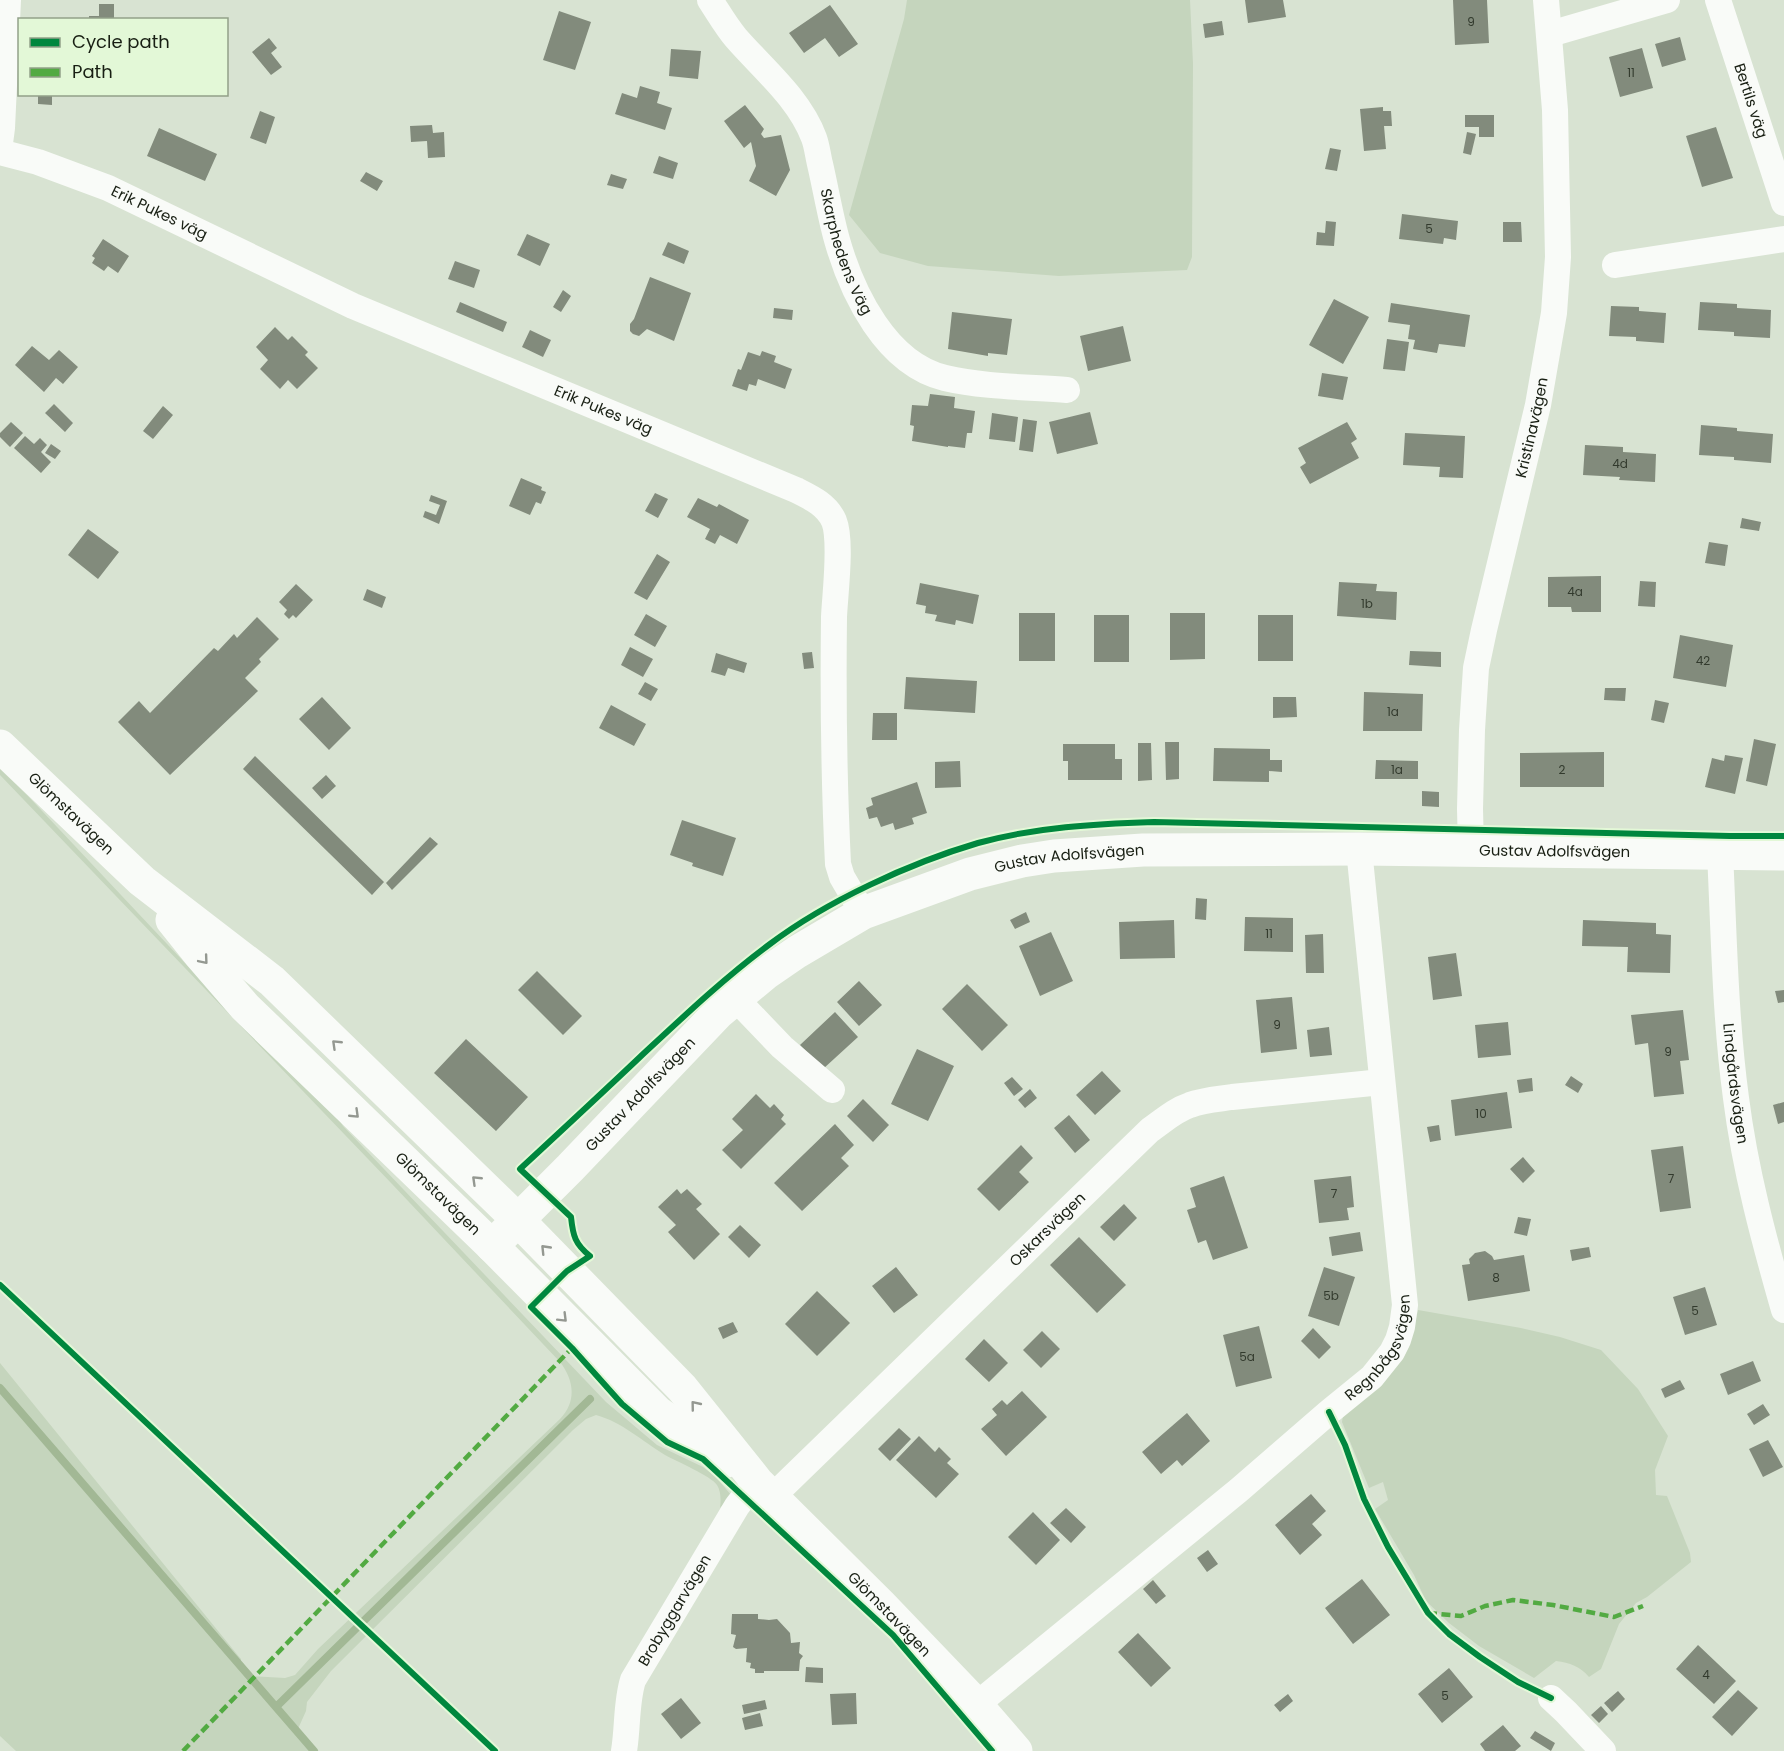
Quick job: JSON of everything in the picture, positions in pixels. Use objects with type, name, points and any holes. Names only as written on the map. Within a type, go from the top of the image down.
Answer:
[{"type":"main road","name":"Glömstavägen","points":[[0,746],[141,881],[272,981],[518,1220],[682,1388],[765,1490],[880,1604],[976,1705],[1016,1751]]},
{"type":"main road","name":"Gustav Adolfsvägen","points":[[492,1246],[718,1013],[765,974],[863,913],[969,874],[1054,856],[1143,850],[1359,849],[1784,854]]},
{"type":"main road","name":"Glömstavägen","points":[[141,881],[245,1007],[492,1246],[657,1412],[765,1490]]},
{"type":"street","points":[[0,143],[8,0]]},
{"type":"street","name":"Skarphedens Väg","points":[[710,0],[734,36],[791,99],[806,122],[814,139],[837,241],[868,316],[885,339],[920,367],[944,378],[1003,386],[1067,390]]},
{"type":"street","name":"Kristinavägen","points":[[1471,850],[1471,770],[1476,668],[1538,405],[1554,313],[1558,257],[1555,110],[1546,0]]},
{"type":"street","points":[[1550,34],[1667,0]]},
{"type":"street","name":"Bertils väg","points":[[1718,0],[1784,203]]},
{"type":"street","name":"Erik Pukes väg","points":[[0,152],[38,162],[108,188],[353,306],[796,490],[829,511],[835,524],[837,540],[834,629],[838,864],[842,877],[863,913]]},
{"type":"street","points":[[1615,265],[1784,239]]},
{"type":"street","name":"Regnbågsvägen","points":[[976,1705],[1239,1490],[1372,1377],[1392,1352],[1402,1328],[1405,1305],[1359,849]]},
{"type":"street","name":"Lindgårdsvägen","points":[[1720,853],[1729,1030],[1736,1097],[1746,1163],[1784,1310]]},
{"type":"street","points":[[735,998],[782,1047],[832,1090]]},
{"type":"street","name":"Oskarsvägen","points":[[765,1490],[1150,1130],[1165,1119],[1190,1105],[1208,1101],[1382,1082]]},
{"type":"street","name":"Brobyggarvägen","points":[[624,1751],[630,1706],[628,1695],[633,1680],[737,1506],[744,1497],[765,1490]]},
{"type":"street","points":[[1551,1698],[1603,1751]]},
{"type":"green space","points":[[907,0],[1190,0],[1193,64],[1192,257],[1187,270],[1059,276],[928,266],[880,253],[849,215],[904,19]]},
{"type":"green space","points":[[0,769],[184,962],[335,1113],[343,1126],[606,1402],[657,1445],[703,1467],[715,1476],[731,1495],[720,1508],[719,1490],[713,1481],[665,1455],[623,1427],[596,1415],[586,1419],[573,1430],[331,1671],[307,1702],[306,1711],[297,1731],[314,1751],[16,1751],[0,1736],[0,1363],[241,1659],[241,1667],[249,1676],[285,1678],[295,1675],[318,1649],[560,1419],[569,1405],[572,1390],[565,1369],[560,1362],[0,775]]},
{"type":"green space","points":[[1418,1310],[1521,1328],[1601,1350],[1638,1389],[1668,1436],[1655,1470],[1656,1495],[1667,1496],[1690,1553],[1691,1562],[1636,1603],[1619,1624],[1601,1669],[1589,1677],[1574,1666],[1556,1661],[1534,1678],[1479,1646],[1449,1623],[1426,1601],[1414,1575],[1375,1509],[1388,1500],[1383,1482],[1369,1488],[1342,1422],[1343,1416],[1412,1336]]},
{"type":"building","points":[[1245,0],[1283,0],[1286,17],[1248,23]]},
{"type":"building","points":[[1453,0],[1487,0],[1489,43],[1455,45]]},
{"type":"building","points":[[99,4],[114,4],[114,18],[89,18],[89,16],[99,16]]},
{"type":"building","points":[[830,5],[858,44],[839,57],[825,38],[804,53],[789,33]]},
{"type":"building","points":[[559,11],[591,22],[575,70],[543,60]]},
{"type":"building","points":[[1222,21],[1224,35],[1205,38],[1203,24]]},
{"type":"building","points":[[1680,37],[1686,60],[1662,67],[1655,44]]},
{"type":"building","points":[[269,38],[277,48],[271,53],[282,67],[271,75],[252,52]]},
{"type":"building","points":[[1642,48],[1653,88],[1620,97],[1609,57]]},
{"type":"building","points":[[671,49],[701,51],[698,79],[669,76]]},
{"type":"building","points":[[640,86],[660,92],[657,103],[672,108],[665,130],[615,114],[622,93],[637,98]]},
{"type":"building","points":[[38,96],[52,96],[52,105],[38,104]]},
{"type":"building","points":[[745,105],[764,129],[761,134],[764,138],[781,135],[790,170],[776,196],[749,181],[756,166],[751,142],[744,148],[724,121]]},
{"type":"building","points":[[1383,107],[1383,111],[1391,111],[1392,126],[1384,126],[1386,149],[1364,151],[1360,109]]},
{"type":"building","points":[[260,111],[275,117],[266,144],[250,138]]},
{"type":"building","points":[[1465,115],[1494,115],[1494,137],[1479,137],[1479,127],[1465,127]]},
{"type":"building","points":[[432,125],[433,133],[444,132],[445,157],[428,158],[427,141],[411,142],[410,126]]},
{"type":"building","points":[[1716,127],[1733,178],[1702,187],[1686,136]]},
{"type":"building","points":[[159,128],[217,154],[205,181],[147,156]]},
{"type":"building","points":[[1467,132],[1476,134],[1471,155],[1463,153]]},
{"type":"building","points":[[1330,148],[1341,150],[1337,171],[1325,169]]},
{"type":"building","points":[[659,156],[678,163],[673,179],[653,173]]},
{"type":"building","points":[[366,172],[383,181],[377,191],[360,181]]},
{"type":"building","points":[[611,174],[627,179],[623,189],[607,185]]},
{"type":"building","points":[[1402,214],[1458,221],[1456,240],[1444,238],[1443,244],[1399,239]]},
{"type":"building","points":[[1326,221],[1336,222],[1334,246],[1316,245],[1317,232],[1325,233]]},
{"type":"building","points":[[1503,222],[1521,222],[1522,242],[1503,242]]},
{"type":"building","points":[[527,234],[550,244],[540,266],[517,255]]},
{"type":"building","points":[[103,239],[129,256],[118,273],[108,266],[104,271],[92,263],[95,258],[92,256]]},
{"type":"building","points":[[668,242],[689,251],[684,264],[662,255]]},
{"type":"building","points":[[455,261],[480,270],[474,288],[448,279]]},
{"type":"building","points":[[650,277],[691,293],[674,341],[647,329],[639,336],[630,331],[630,324]]},
{"type":"building","points":[[563,290],[571,296],[561,312],[553,307]]},
{"type":"building","points":[[1334,299],[1369,317],[1343,364],[1309,345]]},
{"type":"building","points":[[460,302],[507,322],[503,332],[456,312]]},
{"type":"building","points":[[1700,302],[1737,304],[1737,308],[1771,310],[1770,338],[1734,336],[1734,332],[1698,330]]},
{"type":"building","points":[[1391,303],[1470,315],[1465,347],[1439,344],[1437,353],[1413,349],[1415,340],[1408,339],[1410,325],[1388,322]]},
{"type":"building","points":[[1611,306],[1639,307],[1639,311],[1666,313],[1664,343],[1636,341],[1636,337],[1609,336]]},
{"type":"building","points":[[774,308],[793,310],[792,320],[773,318]]},
{"type":"building","points":[[952,312],[1012,319],[1007,355],[988,353],[988,356],[948,349]]},
{"type":"building","points":[[1123,326],[1131,361],[1088,371],[1080,336]]},
{"type":"building","points":[[275,327],[288,340],[292,336],[308,352],[305,355],[318,368],[297,389],[288,380],[280,389],[260,369],[268,360],[256,347]]},
{"type":"building","points":[[530,330],[551,340],[543,357],[522,347]]},
{"type":"building","points":[[1387,339],[1409,342],[1405,371],[1383,369]]},
{"type":"building","points":[[32,346],[49,360],[59,350],[78,367],[63,384],[56,378],[44,392],[15,365]]},
{"type":"building","points":[[762,351],[776,356],[774,362],[792,369],[785,389],[758,379],[756,386],[749,384],[747,391],[732,386],[738,369],[741,370],[748,352],[760,356]]},
{"type":"building","points":[[1322,373],[1348,377],[1343,400],[1318,396]]},
{"type":"building","points":[[930,394],[955,397],[954,408],[975,411],[972,433],[967,433],[965,448],[912,441],[914,426],[910,425],[912,405],[928,406]]},
{"type":"building","points":[[54,404],[73,423],[65,432],[45,413]]},
{"type":"building","points":[[163,406],[173,415],[153,439],[143,431]]},
{"type":"building","points":[[1090,412],[1098,444],[1057,454],[1049,422]]},
{"type":"building","points":[[992,413],[1018,417],[1015,442],[989,439]]},
{"type":"building","points":[[1023,419],[1037,421],[1033,452],[1019,450]]},
{"type":"building","points":[[11,422],[23,433],[10,447],[0,437],[0,433]]},
{"type":"building","points":[[1347,422],[1357,439],[1351,443],[1359,458],[1310,484],[1300,467],[1306,463],[1298,448]]},
{"type":"building","points":[[1701,425],[1773,434],[1771,463],[1734,460],[1734,457],[1699,455]]},
{"type":"building","points":[[1405,433],[1465,436],[1463,478],[1439,477],[1440,467],[1403,465]]},
{"type":"building","points":[[25,436],[34,444],[40,438],[47,445],[41,452],[51,462],[41,473],[14,448]]},
{"type":"building","points":[[51,444],[61,451],[55,459],[45,453]]},
{"type":"building","points":[[1585,445],[1623,447],[1623,452],[1656,454],[1655,482],[1583,475]]},
{"type":"building","points":[[521,478],[542,487],[541,490],[546,492],[541,504],[536,502],[530,515],[509,506]]},
{"type":"building","points":[[655,493],[668,499],[658,518],[645,511]]},
{"type":"building","points":[[431,495],[447,501],[439,524],[423,517],[425,511],[436,515],[440,505],[429,501]]},
{"type":"building","points":[[698,498],[717,507],[719,504],[749,520],[737,544],[720,535],[715,544],[705,539],[710,529],[687,517]]},
{"type":"building","points":[[1742,518],[1761,522],[1759,531],[1740,528]]},
{"type":"building","points":[[88,529],[119,552],[98,579],[68,555]]},
{"type":"building","points":[[1709,542],[1728,545],[1725,566],[1705,563]]},
{"type":"building","points":[[657,554],[670,562],[647,600],[634,593]]},
{"type":"building","points":[[1601,576],[1601,612],[1572,612],[1571,607],[1548,607],[1548,577]]},
{"type":"building","points":[[1640,581],[1656,582],[1655,607],[1638,606]]},
{"type":"building","points":[[1339,582],[1377,584],[1376,591],[1397,592],[1396,620],[1337,616]]},
{"type":"building","points":[[920,583],[979,595],[973,624],[956,620],[955,625],[935,621],[937,615],[925,613],[926,606],[916,604]]},
{"type":"building","points":[[296,584],[313,600],[296,618],[293,615],[289,619],[284,614],[287,610],[279,602]]},
{"type":"building","points":[[367,589],[386,597],[382,608],[363,600]]},
{"type":"building","points":[[1019,613],[1055,613],[1055,661],[1019,661]]},
{"type":"building","points":[[1170,613],[1205,613],[1205,659],[1170,660]]},
{"type":"building","points":[[646,614],[667,626],[655,647],[634,635]]},
{"type":"building","points":[[1094,615],[1129,615],[1129,662],[1094,662]]},
{"type":"building","points":[[1258,615],[1293,615],[1293,661],[1258,661]]},
{"type":"building","points":[[257,617],[279,639],[259,659],[261,662],[245,678],[258,691],[170,775],[118,722],[139,701],[150,713],[214,648],[218,651],[234,634],[237,638]]},
{"type":"building","points":[[1680,635],[1733,645],[1726,687],[1673,678]]},
{"type":"building","points":[[630,647],[653,659],[643,677],[621,665]]},
{"type":"building","points":[[1410,651],[1441,652],[1441,667],[1409,665]]},
{"type":"building","points":[[812,652],[814,668],[804,669],[802,653]]},
{"type":"building","points":[[716,653],[747,663],[744,673],[728,668],[725,676],[711,672]]},
{"type":"building","points":[[906,677],[977,681],[975,713],[904,709]]},
{"type":"building","points":[[645,682],[658,689],[651,701],[638,694]]},
{"type":"building","points":[[1605,688],[1626,688],[1625,701],[1604,700]]},
{"type":"building","points":[[1364,692],[1423,694],[1422,731],[1363,731]]},
{"type":"building","points":[[322,697],[351,728],[329,750],[299,719]]},
{"type":"building","points":[[1273,697],[1296,697],[1297,717],[1273,718]]},
{"type":"building","points":[[1655,700],[1669,703],[1664,723],[1651,720]]},
{"type":"building","points":[[611,705],[646,724],[634,746],[599,728]]},
{"type":"building","points":[[873,713],[897,713],[897,740],[872,740]]},
{"type":"building","points":[[1754,739],[1776,744],[1767,786],[1746,781]]},
{"type":"building","points":[[1165,742],[1179,742],[1179,779],[1166,780]]},
{"type":"building","points":[[1138,743],[1151,743],[1152,780],[1138,781]]},
{"type":"building","points":[[1063,744],[1115,744],[1115,759],[1122,759],[1122,780],[1068,780],[1068,761],[1063,761]]},
{"type":"building","points":[[1214,748],[1270,749],[1270,760],[1282,760],[1282,772],[1269,771],[1269,782],[1213,781]]},
{"type":"building","points":[[1604,752],[1604,787],[1520,787],[1520,753]]},
{"type":"building","points":[[1725,755],[1743,758],[1735,794],[1705,787],[1712,758],[1724,761]]},
{"type":"building","points":[[255,756],[384,882],[372,895],[243,769]]},
{"type":"building","points":[[1376,760],[1418,761],[1418,779],[1375,779]]},
{"type":"building","points":[[960,761],[961,787],[935,788],[935,762]]},
{"type":"building","points":[[326,775],[336,786],[322,799],[312,788]]},
{"type":"building","points":[[917,782],[927,813],[912,818],[914,824],[895,830],[893,823],[881,827],[877,817],[869,819],[866,808],[873,805],[871,798]]},
{"type":"building","points":[[1422,791],[1439,792],[1439,807],[1422,806]]},
{"type":"building","points":[[682,820],[736,838],[723,876],[692,866],[693,863],[670,855]]},
{"type":"building","points":[[430,837],[438,844],[392,890],[386,883]]},
{"type":"building","points":[[1196,898],[1207,899],[1206,920],[1195,919]]},
{"type":"building","points":[[1026,912],[1030,922],[1015,929],[1010,920]]},
{"type":"building","points":[[1245,917],[1293,918],[1293,952],[1244,951]]},
{"type":"building","points":[[1174,920],[1175,958],[1120,959],[1119,922]]},
{"type":"building","points":[[1583,920],[1656,923],[1656,934],[1671,935],[1670,973],[1627,972],[1628,947],[1582,946]]},
{"type":"building","points":[[1051,932],[1073,981],[1040,996],[1019,946]]},
{"type":"building","points":[[1323,934],[1324,973],[1306,973],[1305,935]]},
{"type":"building","points":[[1456,953],[1462,996],[1433,1000],[1428,957]]},
{"type":"building","points":[[537,971],[582,1016],[563,1035],[518,990]]},
{"type":"building","points":[[859,981],[882,1005],[859,1026],[837,1002]]},
{"type":"building","points":[[967,984],[1008,1025],[982,1051],[942,1009]]},
{"type":"building","points":[[1784,990],[1784,1002],[1778,1003],[1775,991]]},
{"type":"building","points":[[1292,997],[1297,1049],[1261,1053],[1256,1000]]},
{"type":"building","points":[[1683,1010],[1689,1060],[1680,1061],[1684,1094],[1654,1097],[1648,1043],[1635,1045],[1631,1015]]},
{"type":"building","points":[[835,1012],[858,1037],[823,1069],[800,1045]]},
{"type":"building","points":[[1508,1022],[1511,1055],[1478,1058],[1475,1025]]},
{"type":"building","points":[[1329,1027],[1332,1055],[1310,1057],[1307,1030]]},
{"type":"building","points":[[466,1039],[528,1097],[496,1131],[434,1073]]},
{"type":"building","points":[[917,1049],[954,1066],[928,1121],[891,1104]]},
{"type":"building","points":[[1102,1071],[1121,1091],[1095,1115],[1076,1095]]},
{"type":"building","points":[[1571,1076],[1583,1084],[1578,1093],[1565,1085]]},
{"type":"building","points":[[1012,1077],[1023,1089],[1014,1096],[1004,1083]]},
{"type":"building","points":[[1532,1078],[1533,1091],[1519,1093],[1517,1080]]},
{"type":"building","points":[[1030,1089],[1037,1098],[1025,1108],[1018,1100]]},
{"type":"building","points":[[1507,1092],[1512,1128],[1455,1136],[1451,1100]]},
{"type":"building","points":[[756,1094],[770,1108],[774,1104],[784,1115],[781,1119],[786,1124],[741,1169],[722,1150],[743,1130],[732,1119]]},
{"type":"building","points":[[863,1099],[889,1125],[873,1142],[847,1116]]},
{"type":"building","points":[[1784,1102],[1784,1122],[1778,1124],[1773,1105]]},
{"type":"building","points":[[1069,1115],[1090,1140],[1075,1153],[1054,1128]]},
{"type":"building","points":[[835,1124],[854,1145],[841,1158],[849,1166],[802,1211],[774,1183]]},
{"type":"building","points":[[1439,1125],[1441,1140],[1430,1142],[1427,1127]]},
{"type":"building","points":[[1021,1145],[1033,1158],[1019,1172],[1029,1182],[999,1211],[977,1189]]},
{"type":"building","points":[[1683,1146],[1691,1208],[1660,1212],[1651,1150]]},
{"type":"building","points":[[1523,1157],[1535,1171],[1523,1183],[1510,1169]]},
{"type":"building","points":[[1224,1176],[1248,1248],[1213,1260],[1206,1240],[1198,1243],[1187,1210],[1196,1207],[1190,1188]]},
{"type":"building","points":[[1351,1176],[1354,1207],[1347,1208],[1349,1220],[1319,1223],[1314,1180]]},
{"type":"building","points":[[677,1189],[681,1194],[687,1189],[702,1204],[696,1209],[720,1234],[694,1260],[668,1232],[676,1225],[658,1207]]},
{"type":"building","points":[[1124,1204],[1137,1218],[1114,1241],[1100,1227]]},
{"type":"building","points":[[1518,1217],[1531,1219],[1527,1236],[1514,1233]]},
{"type":"building","points":[[740,1225],[761,1245],[749,1258],[728,1237]]},
{"type":"building","points":[[1360,1232],[1363,1251],[1332,1256],[1329,1237]]},
{"type":"building","points":[[1079,1237],[1126,1285],[1097,1313],[1050,1265]]},
{"type":"building","points":[[1589,1247],[1591,1257],[1572,1261],[1570,1250]]},
{"type":"building","points":[[1485,1251],[1494,1260],[1524,1255],[1530,1291],[1468,1301],[1462,1265],[1470,1264],[1469,1259],[1475,1253]]},
{"type":"building","points":[[896,1267],[918,1295],[894,1313],[872,1286]]},
{"type":"building","points":[[1324,1267],[1355,1277],[1339,1326],[1308,1316]]},
{"type":"building","points":[[1705,1287],[1717,1325],[1685,1335],[1673,1297]]},
{"type":"building","points":[[817,1291],[850,1323],[817,1356],[785,1324]]},
{"type":"building","points":[[733,1322],[738,1332],[723,1339],[718,1328]]},
{"type":"building","points":[[1259,1326],[1272,1378],[1236,1387],[1223,1335]]},
{"type":"building","points":[[1313,1328],[1331,1347],[1319,1359],[1301,1341]]},
{"type":"building","points":[[1042,1331],[1060,1349],[1041,1368],[1023,1350]]},
{"type":"building","points":[[984,1339],[1008,1363],[989,1382],[965,1359]]},
{"type":"building","points":[[1753,1361],[1761,1381],[1728,1395],[1720,1374]]},
{"type":"building","points":[[1680,1380],[1685,1389],[1665,1398],[1661,1389]]},
{"type":"building","points":[[1022,1391],[1047,1417],[1006,1456],[981,1429],[997,1415],[992,1409],[1002,1400],[1007,1405]]},
{"type":"building","points":[[1763,1404],[1770,1415],[1754,1425],[1747,1414]]},
{"type":"building","points":[[1187,1413],[1210,1441],[1182,1466],[1177,1460],[1161,1474],[1142,1452]]},
{"type":"building","points":[[899,1428],[911,1439],[890,1461],[878,1449]]},
{"type":"building","points":[[919,1436],[935,1452],[939,1447],[951,1459],[947,1463],[959,1474],[936,1498],[896,1460]]},
{"type":"building","points":[[1768,1440],[1783,1467],[1763,1477],[1749,1449]]},
{"type":"building","points":[[1311,1494],[1326,1511],[1312,1524],[1322,1535],[1300,1555],[1275,1525]]},
{"type":"building","points":[[1066,1508],[1086,1527],[1071,1543],[1050,1523]]},
{"type":"building","points":[[1033,1512],[1060,1540],[1036,1565],[1008,1537]]},
{"type":"building","points":[[1208,1550],[1218,1564],[1207,1572],[1197,1558]]},
{"type":"building","points":[[1362,1579],[1390,1615],[1353,1644],[1325,1608]]},
{"type":"building","points":[[1153,1580],[1166,1596],[1156,1604],[1143,1589]]},
{"type":"building","points":[[732,1614],[758,1614],[758,1619],[777,1619],[790,1633],[791,1643],[800,1642],[799,1653],[803,1656],[800,1660],[799,1671],[755,1673],[755,1669],[750,1668],[751,1663],[746,1662],[747,1648],[733,1647],[736,1635],[731,1634]]},
{"type":"building","points":[[1138,1633],[1171,1668],[1151,1687],[1118,1652]]},
{"type":"building","points":[[1698,1645],[1736,1681],[1714,1704],[1676,1669]]},
{"type":"building","points":[[806,1667],[823,1668],[823,1683],[805,1682]]},
{"type":"building","points":[[1449,1668],[1473,1697],[1442,1723],[1418,1694]]},
{"type":"building","points":[[1738,1690],[1758,1708],[1732,1736],[1712,1717]]},
{"type":"building","points":[[1618,1691],[1625,1699],[1612,1712],[1604,1703]]},
{"type":"building","points":[[856,1693],[857,1724],[832,1725],[830,1694]]},
{"type":"building","points":[[1288,1694],[1293,1701],[1280,1712],[1274,1705]]},
{"type":"building","points":[[681,1698],[701,1723],[681,1739],[661,1714]]},
{"type":"building","points":[[765,1700],[767,1709],[744,1714],[742,1705]]},
{"type":"building","points":[[1601,1706],[1608,1714],[1599,1723],[1591,1715]]},
{"type":"building","points":[[760,1713],[763,1726],[745,1730],[742,1718]]},
{"type":"building","points":[[1503,1725],[1521,1746],[1515,1751],[1485,1751],[1480,1744]]},
{"type":"building","points":[[1535,1731],[1555,1743],[1551,1751],[1530,1738]]},
{"type":"waterway","points":[[0,1388],[314,1751]]},
{"type":"waterway","points":[[276,1707],[590,1399]]},
{"type":"marked path","points":[[183,1751],[572,1348]]},
{"type":"marked path","points":[[1428,1613],[1461,1616],[1485,1606],[1513,1600],[1614,1617],[1643,1606]]},
{"type":"cycle path","points":[[992,1751],[893,1635],[703,1459],[667,1442],[622,1404],[572,1348],[531,1307],[567,1271],[590,1256],[581,1248],[576,1239],[571,1217],[520,1169],[704,999],[770,944],[843,898],[897,872],[978,843],[1044,830],[1154,822],[1784,836]]},
{"type":"cycle path","points":[[0,1285],[495,1751]]},
{"type":"cycle path","points":[[1329,1412],[1345,1445],[1364,1499],[1388,1547],[1428,1613],[1449,1634],[1480,1657],[1518,1682],[1551,1698]]}]
